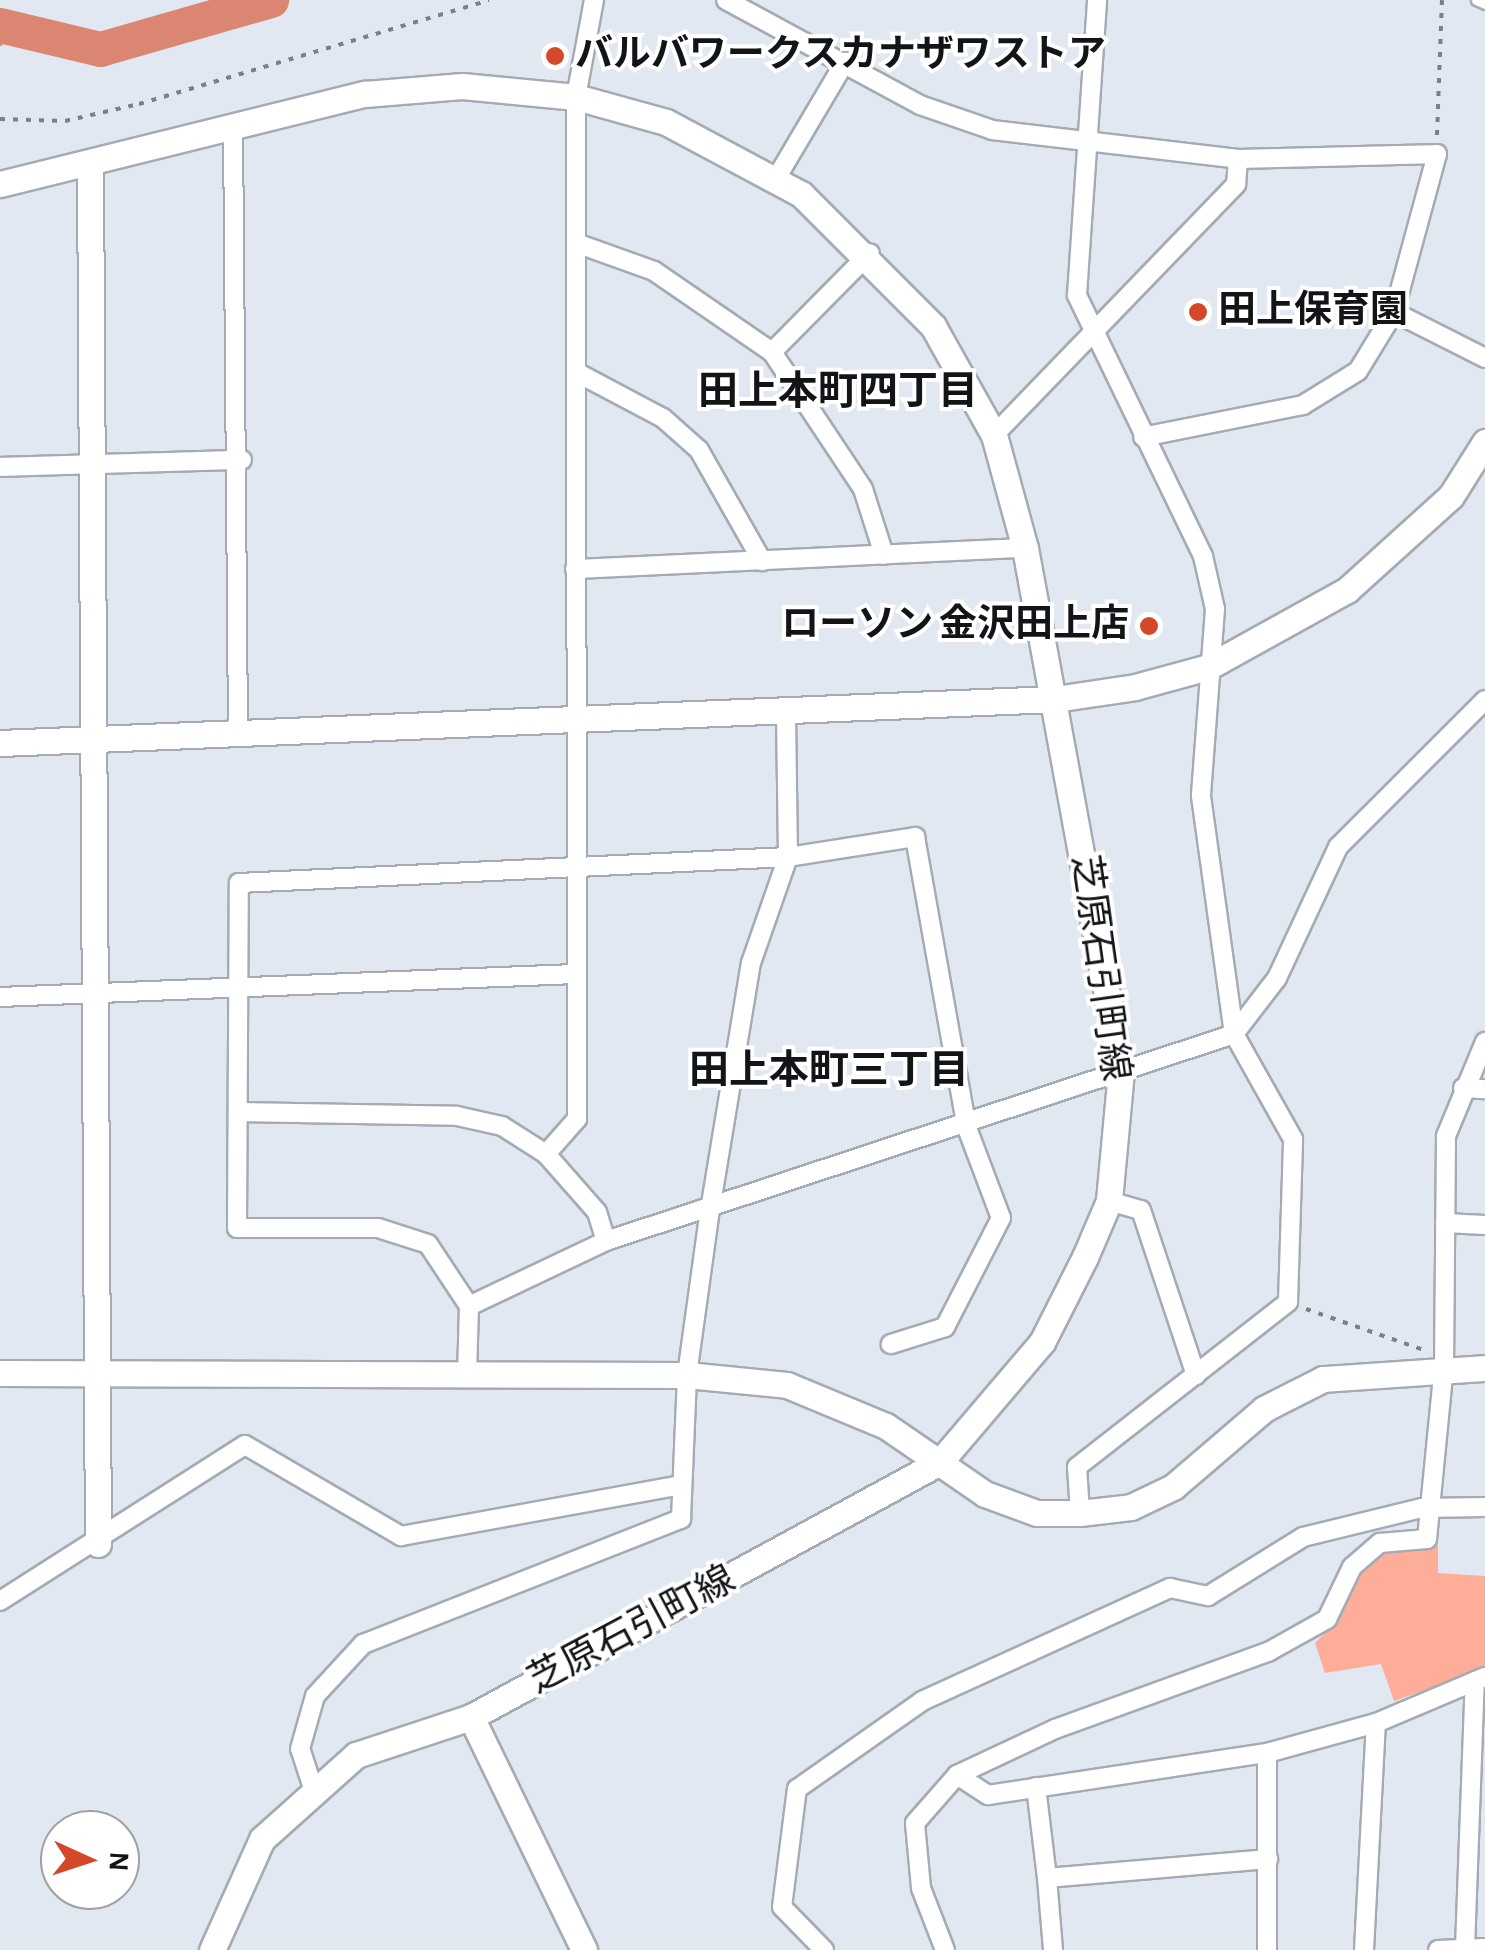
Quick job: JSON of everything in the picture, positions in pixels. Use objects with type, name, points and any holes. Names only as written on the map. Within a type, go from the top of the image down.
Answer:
[{"type":"street","points":[[546,1154],[577,1119],[576,98],[594,0]]},
{"type":"street","points":[[726,0],[920,105],[992,130],[1238,159],[1437,154],[1394,312],[1332,396],[1143,437]]},
{"type":"street","points":[[1080,1513],[1077,1468],[1288,1302],[1293,1139],[1234,1034],[1200,795],[1208,667],[1216,610],[1203,556],[1077,295],[1096,0]]},
{"type":"street","points":[[776,177],[844,62]]},
{"type":"street","name":"芝原石引町線","points":[[0,184],[365,94],[462,86],[576,98],[666,122],[776,177],[870,253],[933,326],[994,435],[1025,548],[1121,1071],[1109,1201],[1042,1342],[940,1462],[472,1716],[356,1755],[312,1785],[262,1839],[212,1950]]},
{"type":"street","points":[[233,126],[242,460],[238,736]]},
{"type":"street","points":[[994,435],[1236,184],[1238,159]]},
{"type":"street","points":[[90,163],[98,1544]]},
{"type":"street","points":[[576,243],[654,271],[772,352],[862,489],[884,555]]},
{"type":"street","points":[[772,352],[870,253]]},
{"type":"street","points":[[1394,312],[1485,358]]},
{"type":"street","points":[[576,372],[620,391],[699,450],[762,561]]},
{"type":"street","points":[[0,743],[1055,699],[1208,667],[1332,599],[1399,548],[1450,496],[1485,442]]},
{"type":"street","points":[[0,467],[242,460]]},
{"type":"street","points":[[575,569],[1025,548]]},
{"type":"street","points":[[469,1306],[606,1241],[967,1128],[1234,1034],[1276,978],[1338,847],[1485,700]]},
{"type":"street","points":[[312,1785],[300,1749],[315,1696],[363,1644],[681,1520],[686,1375],[710,1210],[751,963],[788,857],[786,709]]},
{"type":"street","points":[[467,1377],[469,1306],[428,1244],[378,1228],[236,1228],[239,883],[577,870],[788,857],[915,837],[967,1128],[1001,1218],[945,1327],[891,1344]]},
{"type":"street","points":[[0,998],[576,974]]},
{"type":"street","points":[[945,1950],[921,1888],[916,1823],[957,1776],[1298,1636],[1327,1619],[1352,1566],[1380,1543],[1427,1540],[1436,1507],[1444,1367],[1446,1136],[1485,1042]]},
{"type":"street","points":[[1463,1088],[1485,1088]]},
{"type":"street","points":[[238,1112],[457,1116],[502,1126],[546,1154],[597,1212],[606,1241]]},
{"type":"street","points":[[1109,1201],[1141,1210],[1196,1375]]},
{"type":"street","points":[[1444,1223],[1485,1225]]},
{"type":"street","points":[[0,1373],[686,1375],[838,1400],[985,1494],[1037,1512],[1080,1513],[1131,1506],[1172,1487],[1264,1410],[1323,1380],[1444,1367],[1485,1368]]},
{"type":"street","points":[[0,1601],[98,1544],[245,1446],[401,1536],[681,1484]]},
{"type":"street","points":[[824,1950],[782,1907],[790,1816],[808,1780],[922,1700],[1170,1588],[1208,1596],[1304,1537],[1436,1507],[1485,1507]]},
{"type":"street","points":[[957,1776],[988,1795],[1267,1752],[1376,1723],[1480,1679],[1465,1948]]},
{"type":"street","points":[[472,1716],[584,1950]]},
{"type":"street","points":[[1364,1950],[1376,1723]]},
{"type":"street","points":[[1267,1752],[1267,1950]]},
{"type":"street","points":[[1036,1787],[1053,1950]]},
{"type":"street","points":[[1047,1878],[1268,1860]]},
{"type":"street","points":[[1438,1950],[1485,1948]]},
{"type":"lane","points":[[1476,0],[1485,4]]},
{"type":"path","points":[[0,119],[65,120],[139,104],[489,0]]},
{"type":"path","points":[[1437,154],[1442,0]]},
{"type":"path","points":[[1288,1302],[1424,1350]]},
{"type":"shaded area","points":[[1438,1545],[1438,1573],[1485,1576],[1485,1669],[1394,1701],[1381,1664],[1325,1673],[1315,1643],[1338,1620],[1360,1572],[1378,1555]]},
{"type":"waterway","points":[[0,25],[100,49],[271,0]]},
{"type":"waterway","points":[[0,43],[7,27]]},
{"type":"place","name":"バルバワークスカナザワストア","points":[[555,56]]},
{"type":"place","name":"田上保育園","points":[[1198,312]]},
{"type":"place","name":"ローソン 金沢田上店","points":[[1149,626]]},
{"type":"district","name":"田上本町四丁目","points":[[838,392]]},
{"type":"district","name":"田上本町三丁目","points":[[829,1071]]}]
